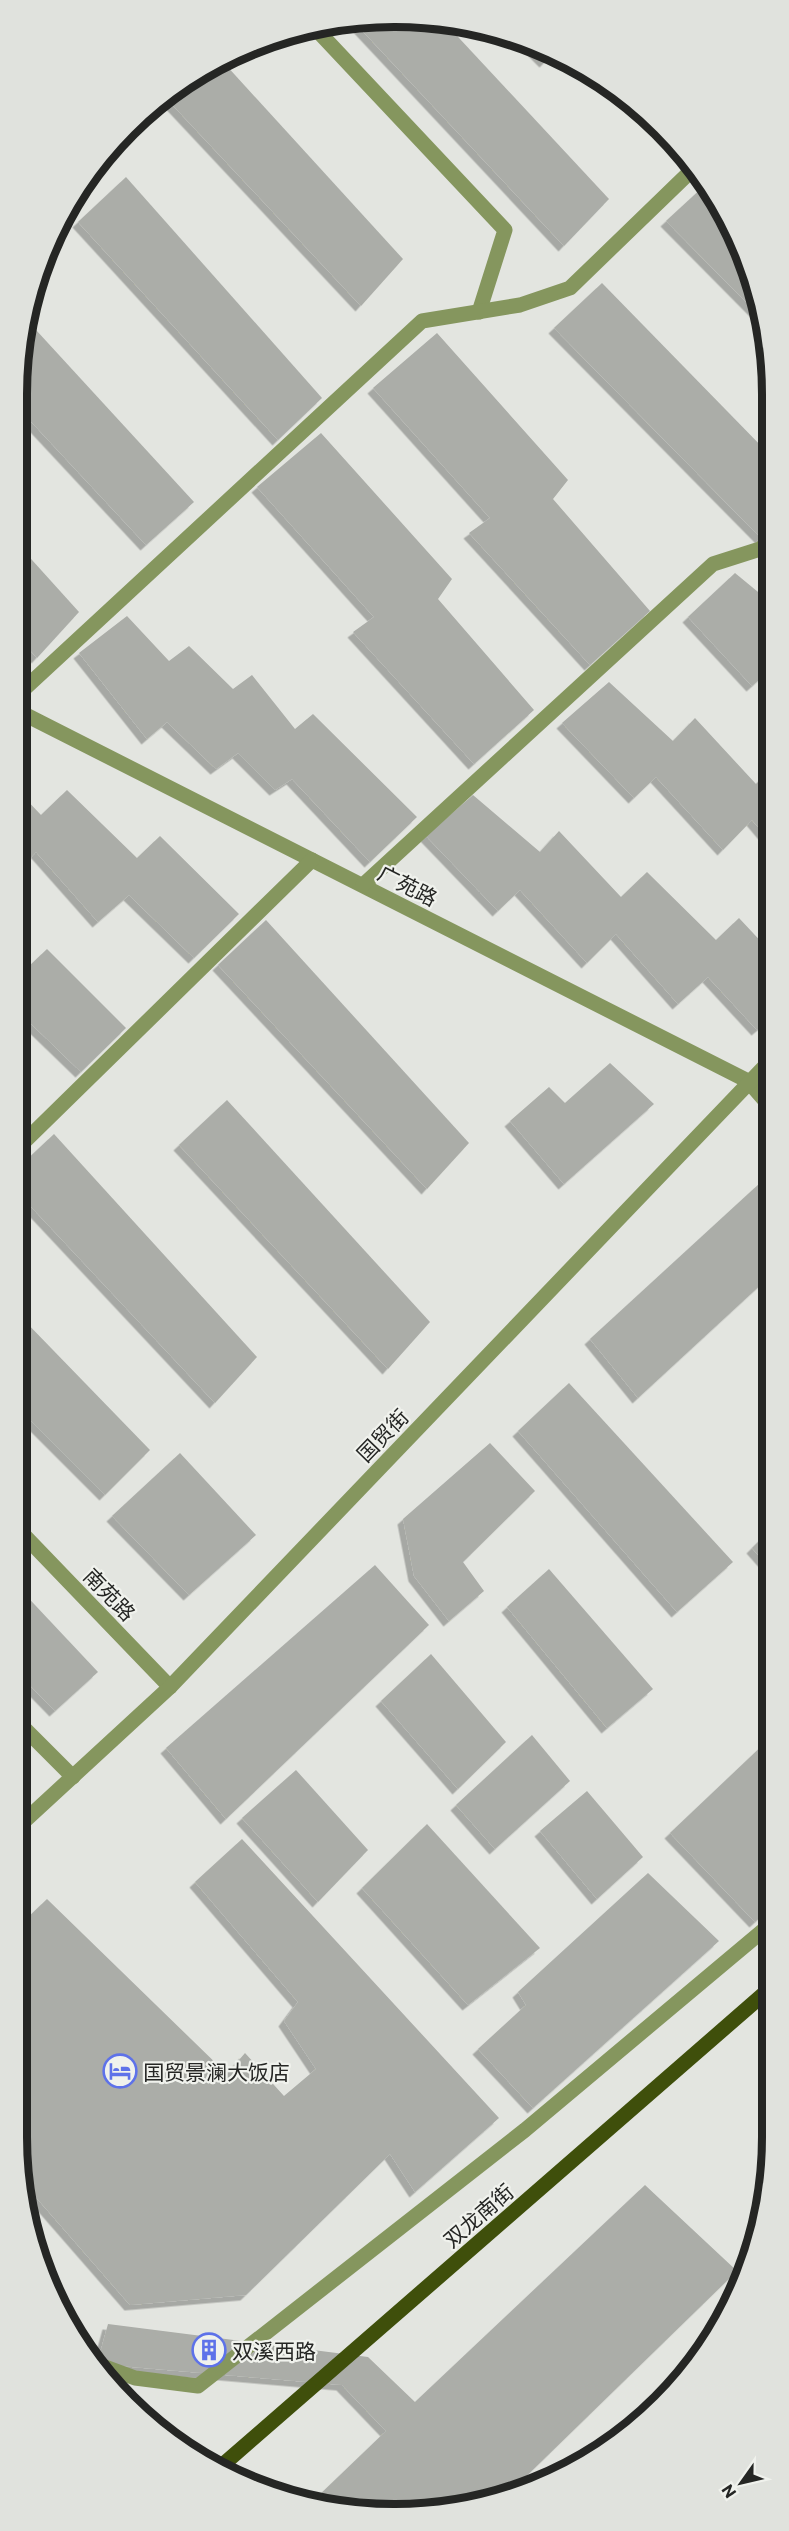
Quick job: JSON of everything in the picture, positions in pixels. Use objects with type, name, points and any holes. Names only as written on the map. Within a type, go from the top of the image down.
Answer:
[{"type":"main road","name":"双龙南街","points":[[225,2463],[762,1995]]},
{"type":"street","points":[[321,34],[505,230],[478,312]]},
{"type":"street","points":[[27,686],[422,321],[520,305],[570,288],[688,174]]},
{"type":"street","points":[[363,885],[713,564],[762,547]]},
{"type":"street","name":"广苑路","points":[[27,716],[748,1081],[762,1097]]},
{"type":"street","points":[[27,1139],[312,860]]},
{"type":"street","name":"国贸街","points":[[27,1819],[170,1688],[762,1068]]},
{"type":"street","name":"南苑路","points":[[27,1538],[170,1688]]},
{"type":"street","points":[[27,1731],[73,1777]]},
{"type":"street","points":[[110,2369],[135,2378],[198,2386],[525,2130],[762,1931]]},
{"type":"building","points":[[394,27],[453,32],[609,199],[564,246],[361,29]]},
{"type":"building","points":[[228,67],[403,259],[361,306],[171,103]]},
{"type":"building","points":[[126,177],[322,398],[278,440],[78,222]]},
{"type":"building","points":[[700,190],[734,254],[751,307],[666,221]]},
{"type":"building","points":[[602,283],[762,447],[761,538],[554,328]]},
{"type":"building","points":[[33,327],[194,502],[146,545],[27,417],[28,370]]},
{"type":"building","points":[[437,333],[568,480],[553,499],[650,611],[590,665],[469,533],[490,518],[373,388]]},
{"type":"building","points":[[321,433],[452,579],[438,599],[534,710],[474,764],[353,632],[374,617],[257,487]]},
{"type":"building","points":[[27,554],[79,612],[37,658],[27,647]]},
{"type":"building","points":[[735,573],[762,595],[762,677],[752,686],[688,617]]},
{"type":"building","points":[[127,616],[169,661],[189,646],[233,689],[252,675],[295,729],[313,714],[417,817],[370,862],[292,779],[275,790],[238,753],[216,769],[167,722],[147,739],[79,653]]},
{"type":"building","points":[[609,682],[673,741],[695,718],[756,784],[762,778],[762,832],[752,820],[723,850],[656,777],[634,798],[562,723]]},
{"type":"building","points":[[67,790],[137,858],[160,836],[239,914],[194,958],[129,895],[98,922],[36,852],[27,862],[27,800],[41,815]]},
{"type":"building","points":[[473,795],[540,852],[559,831],[621,897],[647,872],[716,940],[739,918],[762,943],[762,1026],[757,1030],[708,977],[678,1004],[616,934],[587,963],[520,890],[498,911],[426,836]]},
{"type":"building","points":[[266,920],[469,1143],[427,1189],[218,965]]},
{"type":"building","points":[[47,949],[126,1028],[81,1072],[27,1020],[27,968]]},
{"type":"building","points":[[610,1063],[654,1104],[564,1184],[510,1121],[549,1087],[565,1103]]},
{"type":"building","points":[[227,1100],[430,1322],[388,1369],[179,1145]]},
{"type":"building","points":[[54,1134],[257,1357],[215,1403],[27,1202],[27,1159]]},
{"type":"building","points":[[760,1183],[762,1185],[762,1284],[638,1398],[590,1339]]},
{"type":"building","points":[[27,1323],[150,1450],[105,1495],[27,1417]]},
{"type":"building","points":[[569,1383],[733,1562],[677,1612],[518,1431]]},
{"type":"building","points":[[490,1443],[535,1491],[463,1562],[484,1591],[449,1621],[414,1576],[403,1519]]},
{"type":"building","points":[[180,1453],[256,1535],[189,1595],[112,1516]]},
{"type":"building","points":[[762,1538],[762,1559],[752,1548]]},
{"type":"building","points":[[375,1565],[429,1625],[226,1819],[166,1748]]},
{"type":"building","points":[[549,1569],[653,1689],[607,1728],[507,1607]]},
{"type":"building","points":[[27,1597],[98,1672],[55,1711],[27,1682]]},
{"type":"building","points":[[431,1654],[506,1742],[458,1789],[381,1701]]},
{"type":"building","points":[[532,1735],[570,1781],[495,1849],[456,1805]]},
{"type":"building","points":[[762,1746],[762,1916],[755,1922],[670,1833]]},
{"type":"building","points":[[296,1770],[368,1850],[318,1902],[242,1818]]},
{"type":"building","points":[[587,1791],[643,1857],[597,1899],[540,1831]]},
{"type":"building","points":[[427,1824],[540,1948],[468,2005],[362,1888]]},
{"type":"building","name":"国贸景澜大饭店","points":[[242,1839],[499,2118],[415,2192],[390,2154],[246,2295],[130,2305],[31,2192],[27,2136],[27,1918],[47,1899],[227,2074],[245,2053],[284,2096],[316,2069],[284,2021],[298,2002],[195,1882]]},
{"type":"building","points":[[648,1873],[719,1941],[533,2108],[478,2049],[526,2005],[518,1992]]},
{"type":"building","name":"双溪西路","points":[[645,2185],[736,2270],[521,2481],[490,2491],[442,2501],[370,2503],[318,2496],[386,2431],[342,2385],[107,2365],[99,2355],[108,2324],[368,2357],[415,2402]]},
{"type":"place","name":"国贸景澜大饭店","points":[[120,2071]]},
{"type":"place","name":"双溪西路","points":[[209,2350]]}]
